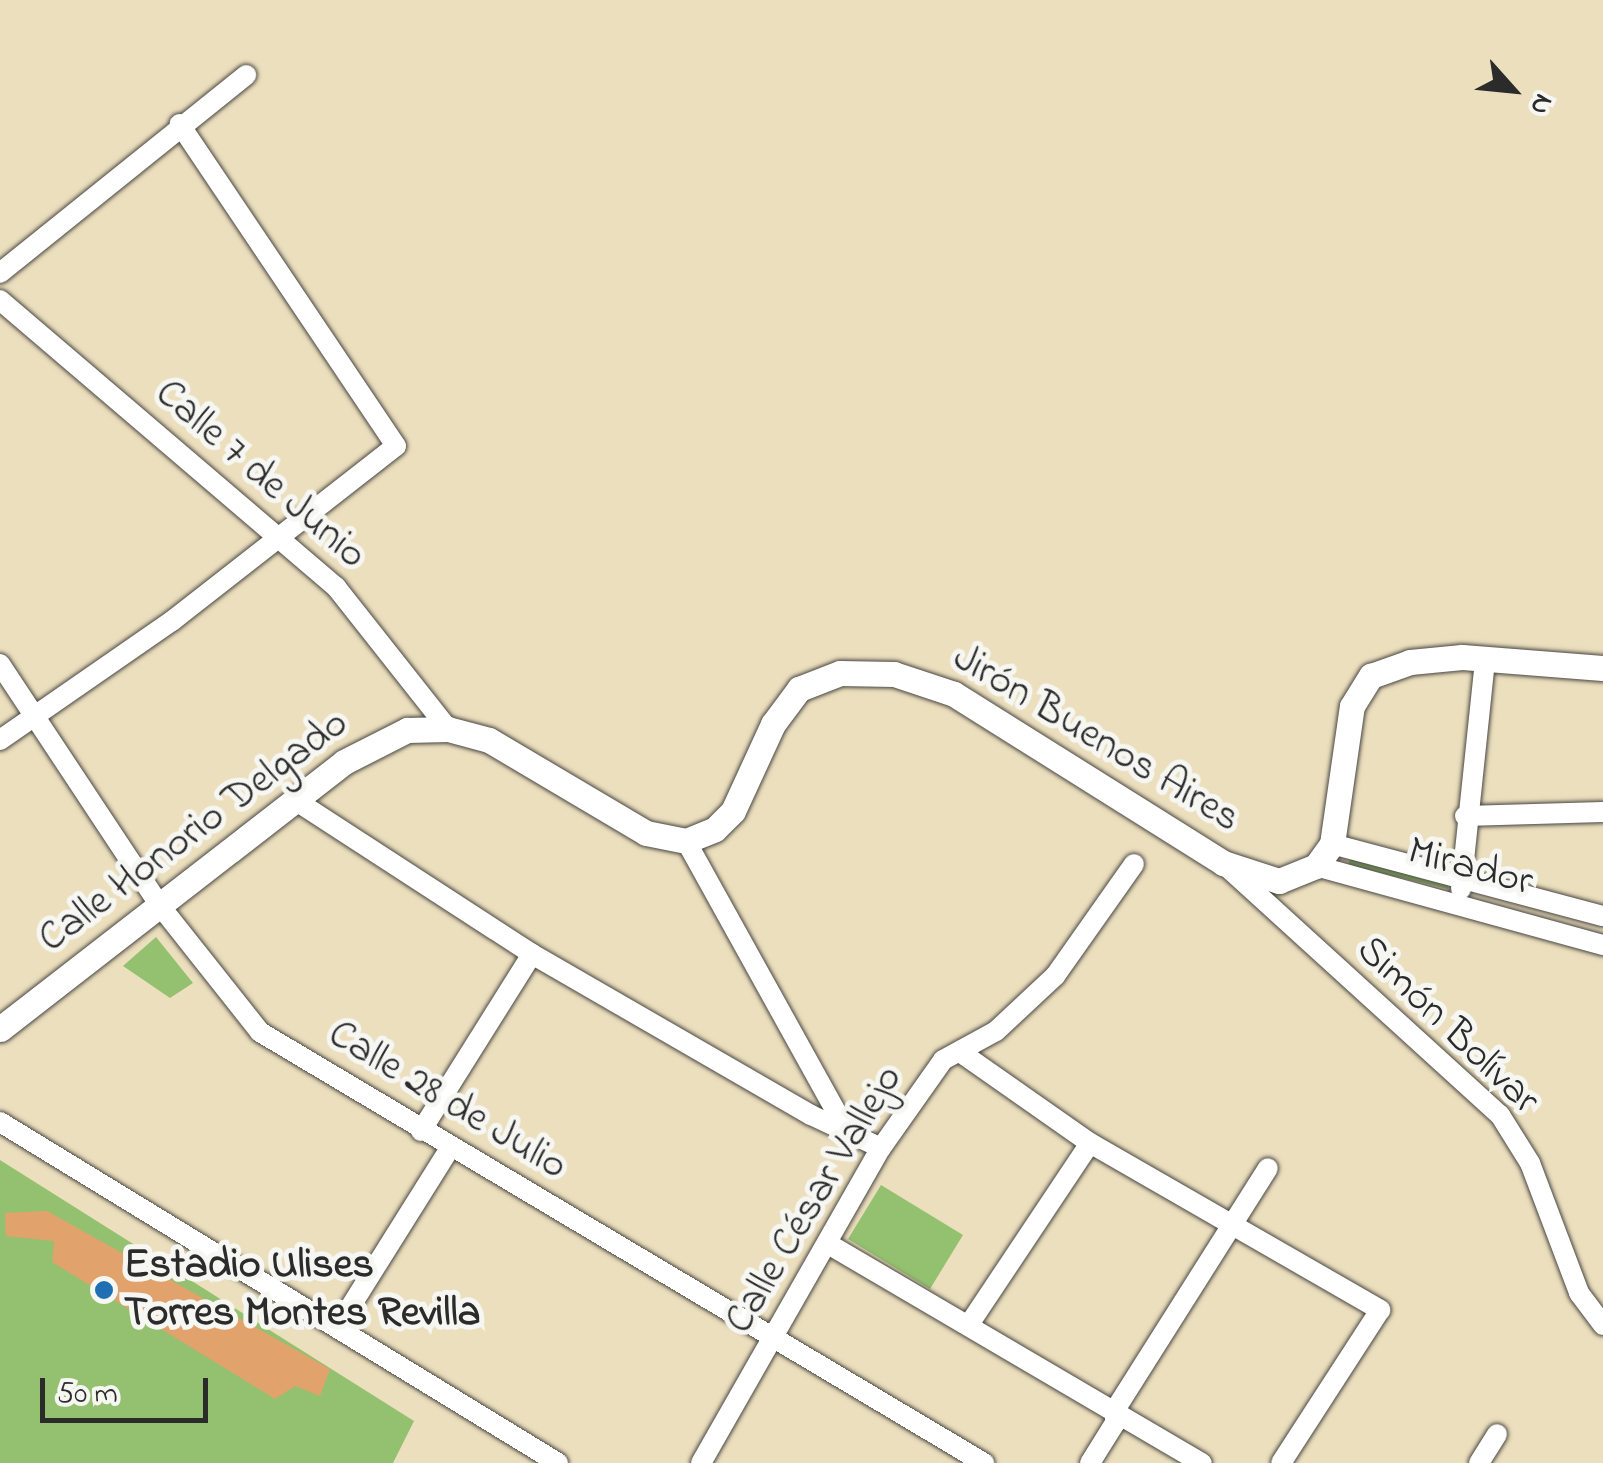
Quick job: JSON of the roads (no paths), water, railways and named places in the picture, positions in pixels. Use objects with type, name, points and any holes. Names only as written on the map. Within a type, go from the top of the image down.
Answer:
[{"type":"street","points":[[0,273],[246,74]]},
{"type":"street","points":[[0,740],[172,620],[396,446],[180,124]]},
{"type":"street","name":"Calle 7 de Junio","points":[[0,300],[336,586],[448,730]]},
{"type":"street","points":[[1458,903],[1485,659]]},
{"type":"street","points":[[1316,866],[1332,844],[1361,686],[1383,670],[1410,662],[1485,659],[1603,668]]},
{"type":"street","name":"Calle 28 de Julio","points":[[0,664],[161,907],[260,1032],[421,1132],[984,1463]]},
{"type":"street","name":"Jirón Buenos Aires","points":[[686,841],[715,830],[733,812],[791,695],[824,676],[880,672],[954,694],[1223,863],[1268,881],[1316,866]]},
{"type":"street","points":[[448,730],[520,755],[658,838],[686,841],[844,1126]]},
{"type":"street","name":"Calle Honorio Delgado","points":[[0,1029],[387,736],[448,730]]},
{"type":"street","points":[[298,802],[532,954],[811,1116],[844,1126],[881,1148]]},
{"type":"street","points":[[1465,816],[1603,812]]},
{"type":"street","name":"Mirador","points":[[1332,844],[1603,916]]},
{"type":"street","name":"Simón Bolívar","points":[[1223,863],[1500,1115],[1530,1163],[1579,1292],[1603,1325]]},
{"type":"street","name":"Calle César Vallejo","points":[[701,1463],[830,1245],[881,1148],[943,1060],[996,1031],[1055,976],[1134,864]]},
{"type":"street","name":"Mirador","points":[[1316,866],[1603,945]]},
{"type":"street","points":[[421,1132],[532,954]]},
{"type":"street","points":[[960,1052],[1090,1143],[1380,1310],[1282,1463]]},
{"type":"street","points":[[0,1122],[558,1463]]},
{"type":"street","points":[[970,1323],[1090,1143]]},
{"type":"street","points":[[339,1326],[450,1148]]},
{"type":"street","points":[[1090,1463],[1115,1423],[1115,1410],[1234,1228],[1268,1168]]},
{"type":"street","points":[[830,1245],[970,1323],[1202,1463]]},
{"type":"street","points":[[1478,1463],[1497,1434]]},
{"type":"place","name":"Estadio Ulises Torres Montes Revilla","points":[[104,1290]]}]
